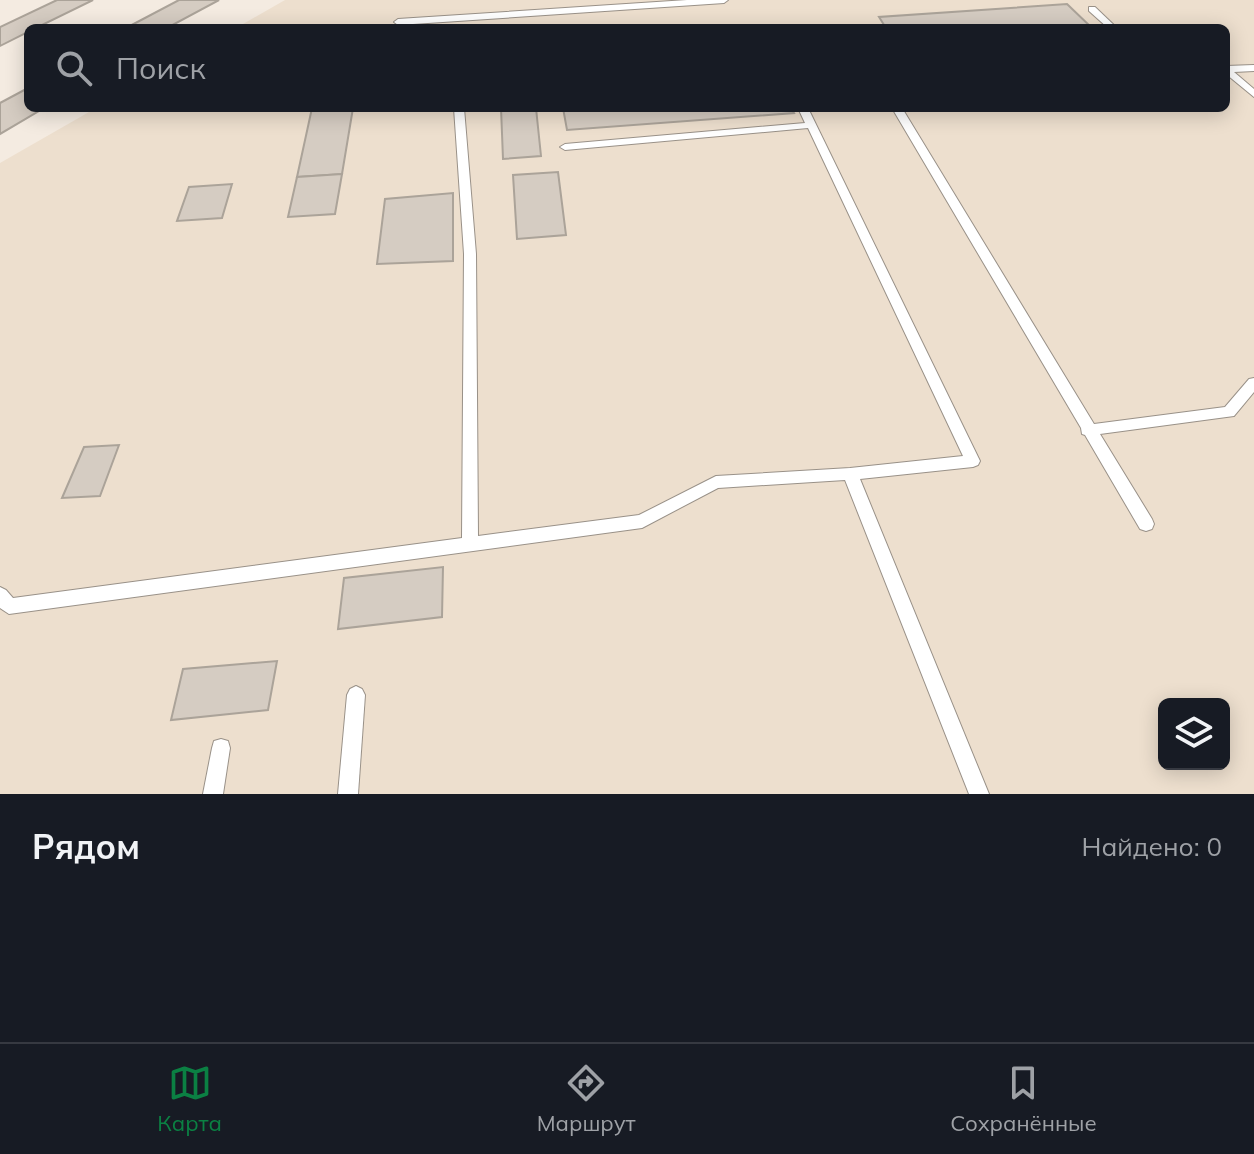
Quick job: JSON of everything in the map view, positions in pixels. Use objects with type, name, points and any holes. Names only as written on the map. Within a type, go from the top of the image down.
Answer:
[{"type":"lane","points":[[398,22],[724,0]]},
{"type":"lane","points":[[1092,9],[1109,24]]},
{"type":"lane","points":[[1230,69],[1254,68]]},
{"type":"lane","points":[[1230,73],[1254,94]]},
{"type":"lane","points":[[459,112],[470,254],[470,544]]},
{"type":"lane","points":[[0,595],[9,606],[642,521],[716,482],[850,474],[973,461],[805,112]]},
{"type":"lane","points":[[899,112],[1146,524]]},
{"type":"lane","points":[[565,147],[811,125]]},
{"type":"lane","points":[[1087,430],[1229,412],[1254,383]]},
{"type":"lane","points":[[850,474],[979,794]]},
{"type":"lane","points":[[348,794],[356,695]]},
{"type":"lane","points":[[213,794],[221,748]]},
{"type":"shaded area","points":[[285,0],[1254,0],[1254,794],[0,794],[0,163],[89,112],[1230,112],[1230,24],[243,24]]},
{"type":"building","points":[[57,0],[93,0],[44,24],[24,24],[24,34],[0,46],[0,27]]},
{"type":"building","points":[[179,0],[219,0],[174,24],[134,24]]},
{"type":"building","points":[[1067,4],[1088,24],[883,24],[879,17]]},
{"type":"building","points":[[24,90],[24,112],[37,112],[0,134],[0,103]]},
{"type":"building","points":[[311,112],[352,112],[342,174],[297,177]]},
{"type":"building","points":[[501,112],[536,112],[541,156],[503,159]]},
{"type":"building","points":[[564,112],[794,113],[567,130]]},
{"type":"building","points":[[558,172],[566,235],[517,239],[513,175]]},
{"type":"building","points":[[342,174],[335,214],[288,217],[297,177]]},
{"type":"building","points":[[232,184],[222,218],[177,221],[189,187]]},
{"type":"building","points":[[453,193],[453,261],[377,264],[385,199]]},
{"type":"building","points":[[119,445],[100,496],[62,498],[84,447]]},
{"type":"building","points":[[443,567],[442,617],[338,629],[344,578]]},
{"type":"building","points":[[277,661],[268,710],[171,720],[183,669]]}]
